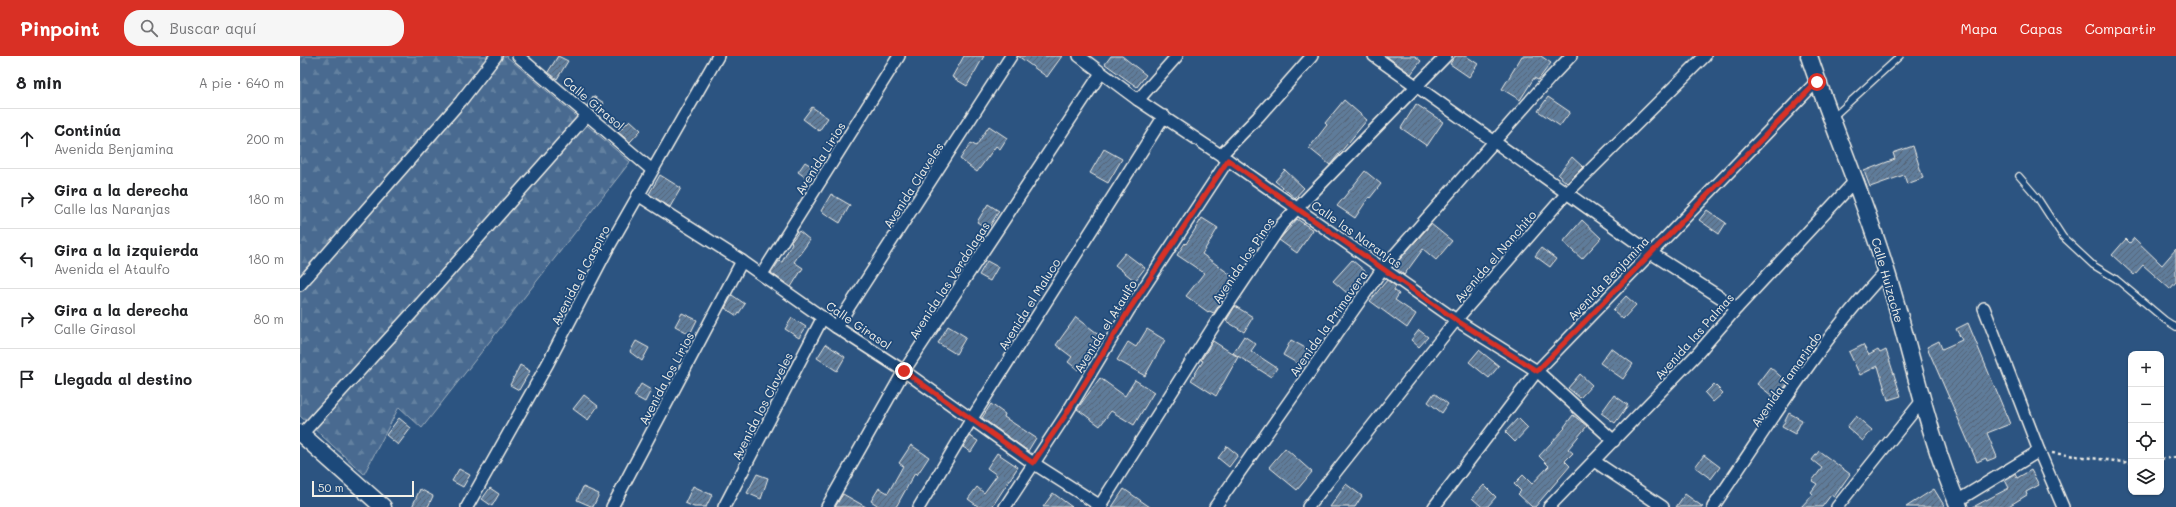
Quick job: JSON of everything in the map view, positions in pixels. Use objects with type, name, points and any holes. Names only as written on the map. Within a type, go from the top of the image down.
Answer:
[{"type":"street","points":[[300,285],[460,102],[496,56]]},
{"type":"street","name":"Calle Girasol","points":[[518,56],[652,170]]},
{"type":"street","name":"Avenida el Caspiro","points":[[467,507],[548,363],[607,250],[718,56]]},
{"type":"street","name":"Avenida Lirios","points":[[762,274],[899,56]]},
{"type":"street","name":"Avenida Claveles","points":[[836,327],[1011,56]]},
{"type":"street","name":"Calle las Naranjas","points":[[1079,56],[1138,100],[1164,116],[1298,208],[1456,320],[1537,371],[1614,441]]},
{"type":"street","points":[[1138,100],[1177,56]]},
{"type":"street","name":"Avenida el Ataulfo","points":[[1005,507],[1065,416],[1224,158],[1312,56]]},
{"type":"street","points":[[1374,56],[1651,253],[1736,308]]},
{"type":"street","name":"Avenida los Pinos","points":[[1101,507],[1215,324],[1282,224],[1417,88],[1446,56]]},
{"type":"street","name":"Avenida la Primavera","points":[[1216,507],[1383,268],[1572,56]]},
{"type":"street","name":"Avenida el Nanchito","points":[[1308,507],[1456,320],[1567,193],[1705,56]]},
{"type":"street","name":"Calle Huizache","points":[[1808,56],[1856,180],[1886,271],[1921,402],[1958,504]]},
{"type":"street","name":"Avenida las Verdolagas","points":[[827,507],[904,371],[1101,73]]},
{"type":"street","name":"Avenida Benjamina","points":[[1434,507],[1537,371],[1817,82]]},
{"type":"street","points":[[383,507],[301,434],[413,312],[588,114]]},
{"type":"street","name":"Avenida el Maluco","points":[[919,507],[972,420],[1164,116]]},
{"type":"street","name":"Avenida las Palmas","points":[[1549,507],[1698,353],[1736,308],[1856,180]]},
{"type":"street","name":"Calle Girasol","points":[[638,195],[762,274],[836,327],[904,371],[1033,463],[1101,507]]},
{"type":"street","name":"Avenida los Lirios","points":[[612,507],[742,261]]},
{"type":"street","name":"Avenida Tamarindo","points":[[1713,507],[1819,352],[1863,295],[1886,271]]},
{"type":"street","points":[[1984,308],[2039,451],[2063,507]]},
{"type":"street","name":"Avenida los Claveles","points":[[724,507],[823,318]]},
{"type":"street","points":[[1837,507],[1921,402]]},
{"type":"street","points":[[1958,504],[2039,451]]},
{"type":"street","points":[[1594,461],[1664,507]]},
{"type":"lane","points":[[1832,118],[1900,56]]},
{"type":"lane","points":[[2019,176],[2037,197],[2063,237],[2093,265],[2116,278],[2165,320],[2176,327]]},
{"type":"path","points":[[2039,451],[2128,463]]},
{"type":"path","points":[[2164,459],[2176,457]]},
{"type":"green space","points":[[300,56],[506,56],[630,162],[422,428],[399,407],[364,474],[300,416]]},
{"type":"building","points":[[558,56],[568,61],[557,79],[548,72]]},
{"type":"building","points":[[964,56],[984,56],[967,86],[952,77]]},
{"type":"building","points":[[1018,56],[1062,56],[1047,77]]},
{"type":"building","points":[[1111,56],[1122,56],[1146,75],[1137,87],[1105,64]]},
{"type":"building","points":[[1386,56],[1415,56],[1421,61],[1411,74]]},
{"type":"building","points":[[1455,56],[1466,56],[1478,64],[1469,77],[1450,64]]},
{"type":"building","points":[[1522,56],[1541,56],[1551,63],[1538,80],[1534,78],[1520,100],[1502,89]]},
{"type":"building","points":[[593,96],[604,103],[597,114],[587,106]]},
{"type":"building","points":[[1548,97],[1570,112],[1560,126],[1538,111]]},
{"type":"building","points":[[1344,100],[1367,120],[1330,165],[1309,148],[1327,125],[1325,123]]},
{"type":"building","points":[[1416,104],[1443,122],[1427,146],[1401,128]]},
{"type":"building","points":[[812,107],[828,118],[819,131],[803,119]]},
{"type":"building","points":[[630,120],[641,130],[630,142],[618,132]]},
{"type":"building","points":[[989,126],[1007,138],[1000,149],[996,146],[977,172],[960,159],[971,143],[976,146]]},
{"type":"building","points":[[1913,146],[1923,178],[1907,184],[1904,175],[1870,187],[1864,171],[1895,159],[1893,153]]},
{"type":"building","points":[[1104,149],[1122,159],[1108,183],[1090,173]]},
{"type":"building","points":[[1572,157],[1583,167],[1567,183],[1558,175]]},
{"type":"building","points":[[805,162],[816,169],[809,180],[798,172]]},
{"type":"building","points":[[1285,170],[1304,188],[1295,198],[1275,181]]},
{"type":"building","points":[[1365,171],[1381,184],[1370,198],[1369,197],[1355,218],[1337,206]]},
{"type":"building","points":[[660,175],[681,188],[670,207],[649,194]]},
{"type":"building","points":[[831,194],[850,205],[840,223],[821,211]]},
{"type":"building","points":[[988,204],[999,211],[988,229],[977,222]]},
{"type":"building","points":[[1707,210],[1726,223],[1719,234],[1699,220]]},
{"type":"building","points":[[1202,218],[1218,228],[1202,254],[1235,278],[1221,298],[1223,299],[1214,313],[1208,312],[1186,296],[1204,273],[1177,255],[1185,243],[1186,244]]},
{"type":"building","points":[[1297,219],[1313,230],[1297,253],[1279,240]]},
{"type":"building","points":[[1582,220],[1601,238],[1582,259],[1563,242]]},
{"type":"building","points":[[1431,224],[1452,241],[1436,260],[1423,249],[1404,275],[1394,266]]},
{"type":"building","points":[[799,231],[810,240],[794,262],[803,268],[791,287],[771,273],[779,261],[782,262],[792,243],[791,242]]},
{"type":"building","points":[[2134,238],[2162,265],[2176,249],[2176,282],[2170,289],[2143,265],[2134,275],[2112,255],[2126,239],[2130,243]]},
{"type":"building","points":[[1541,248],[1556,259],[1550,267],[1535,256]]},
{"type":"building","points":[[1125,253],[1145,268],[1135,281],[1115,265]]},
{"type":"building","points":[[1352,260],[1366,272],[1347,293],[1333,281]]},
{"type":"building","points":[[987,261],[998,267],[990,281],[979,275]]},
{"type":"building","points":[[1387,280],[1396,286],[1394,290],[1399,294],[1395,300],[1416,314],[1407,328],[1370,301]]},
{"type":"building","points":[[732,295],[745,304],[737,316],[725,308]]},
{"type":"building","points":[[1626,296],[1636,305],[1623,319],[1613,310]]},
{"type":"building","points":[[1235,306],[1253,317],[1244,332],[1226,321]]},
{"type":"building","points":[[682,313],[697,320],[690,334],[675,326]]},
{"type":"building","points":[[1076,317],[1101,336],[1089,352],[1091,354],[1078,370],[1068,362],[1072,357],[1056,345]]},
{"type":"building","points":[[792,318],[806,327],[799,338],[785,329]]},
{"type":"building","points":[[1968,323],[2010,424],[1987,433],[1997,457],[1987,461],[1986,458],[1977,462],[1927,347],[1939,341],[1942,349],[1962,340],[1956,329]]},
{"type":"building","points":[[948,326],[966,337],[956,354],[938,343]]},
{"type":"building","points":[[1147,329],[1165,340],[1145,376],[1117,360],[1128,342],[1136,347]]},
{"type":"building","points":[[1419,330],[1428,337],[1419,347],[1411,340]]},
{"type":"building","points":[[1244,336],[1256,344],[1251,351],[1277,368],[1271,377],[1233,353]]},
{"type":"building","points":[[1291,340],[1311,351],[1302,366],[1283,355]]},
{"type":"building","points":[[636,341],[649,348],[642,361],[630,352]]},
{"type":"building","points":[[1213,341],[1238,357],[1216,396],[1191,380]]},
{"type":"building","points":[[826,344],[845,357],[837,371],[817,358]]},
{"type":"building","points":[[1863,345],[1869,355],[1878,350],[1880,353],[1886,350],[1901,396],[1888,400],[1878,366],[1860,375],[1849,352]]},
{"type":"building","points":[[1611,348],[1633,364],[1623,379],[1600,363]]},
{"type":"building","points":[[1479,350],[1499,366],[1489,378],[1469,362]]},
{"type":"building","points":[[520,365],[530,371],[519,390],[510,385]]},
{"type":"building","points":[[1770,367],[1788,383],[1776,399],[1757,384]]},
{"type":"building","points":[[1580,374],[1592,385],[1580,398],[1568,388]]},
{"type":"building","points":[[1100,378],[1125,396],[1135,380],[1154,392],[1134,425],[1111,411],[1100,426],[1077,409]]},
{"type":"building","points":[[641,384],[651,390],[645,402],[634,396]]},
{"type":"building","points":[[1714,384],[1723,393],[1713,402],[1705,393]]},
{"type":"building","points":[[1434,393],[1448,404],[1442,413],[1428,402]]},
{"type":"building","points":[[584,395],[598,406],[588,420],[573,409]]},
{"type":"building","points":[[1614,395],[1628,405],[1615,423],[1601,413]]},
{"type":"building","points":[[991,404],[1005,414],[1004,417],[1036,438],[1028,451],[982,418]]},
{"type":"building","points":[[1789,413],[1802,420],[1795,434],[1782,427]]},
{"type":"building","points":[[1573,415],[1587,426],[1568,449],[1573,453],[1565,461],[1570,466],[1535,507],[1532,507],[1518,494],[1521,491],[1514,484],[1523,475],[1532,484],[1549,466],[1539,456],[1565,428],[1564,427]]},
{"type":"building","points":[[1856,416],[1872,430],[1863,441],[1847,427]]},
{"type":"building","points":[[399,418],[411,428],[398,445],[386,435]]},
{"type":"building","points":[[1518,418],[1528,428],[1515,442],[1505,432]]},
{"type":"building","points":[[970,436],[978,441],[971,452],[963,447]]},
{"type":"building","points":[[911,445],[929,457],[917,475],[915,473],[896,507],[880,507],[871,501],[879,488],[888,493],[903,466],[899,463]]},
{"type":"building","points":[[1227,446],[1238,455],[1229,467],[1218,458]]},
{"type":"building","points":[[1285,448],[1312,472],[1297,490],[1269,467]]},
{"type":"building","points":[[1819,451],[1850,474],[1834,497],[1831,495],[1822,507],[1801,507],[1813,494],[1811,492],[1817,484],[1812,481],[1822,468],[1812,460]]},
{"type":"building","points":[[997,453],[1018,467],[992,507],[979,507],[968,499],[977,487],[984,493],[997,475],[987,468]]},
{"type":"building","points":[[1704,455],[1720,467],[1711,479],[1695,467]]},
{"type":"building","points":[[459,469],[470,475],[463,487],[452,481]]},
{"type":"building","points":[[2031,470],[2039,485],[2026,492],[2027,495],[2007,507],[1973,507],[2009,488],[2005,480],[2015,474],[2017,478]]},
{"type":"building","points":[[757,474],[768,478],[761,499],[747,493]]},
{"type":"building","points":[[1346,484],[1362,496],[1355,507],[1330,507]]},
{"type":"building","points":[[1484,485],[1496,497],[1487,507],[1482,507],[1472,498]]},
{"type":"building","points":[[693,486],[712,495],[706,507],[694,507],[685,503]]},
{"type":"building","points":[[583,487],[599,494],[593,507],[577,500]]},
{"type":"building","points":[[490,488],[499,494],[492,506],[482,499]]},
{"type":"building","points":[[420,489],[433,496],[428,507],[412,507]]},
{"type":"building","points":[[1124,489],[1150,507],[1112,507]]},
{"type":"building","points":[[1934,489],[1945,507],[1906,507]]},
{"type":"building","points":[[1053,493],[1072,507],[1043,507]]},
{"type":"building","points":[[843,494],[866,507],[835,507]]},
{"type":"building","points":[[1685,494],[1703,507],[1676,507]]},
{"type":"route","points":[[904,371],[1033,463],[1065,416],[1129,310],[1228,160],[1456,320],[1537,371],[1817,82]]}]
